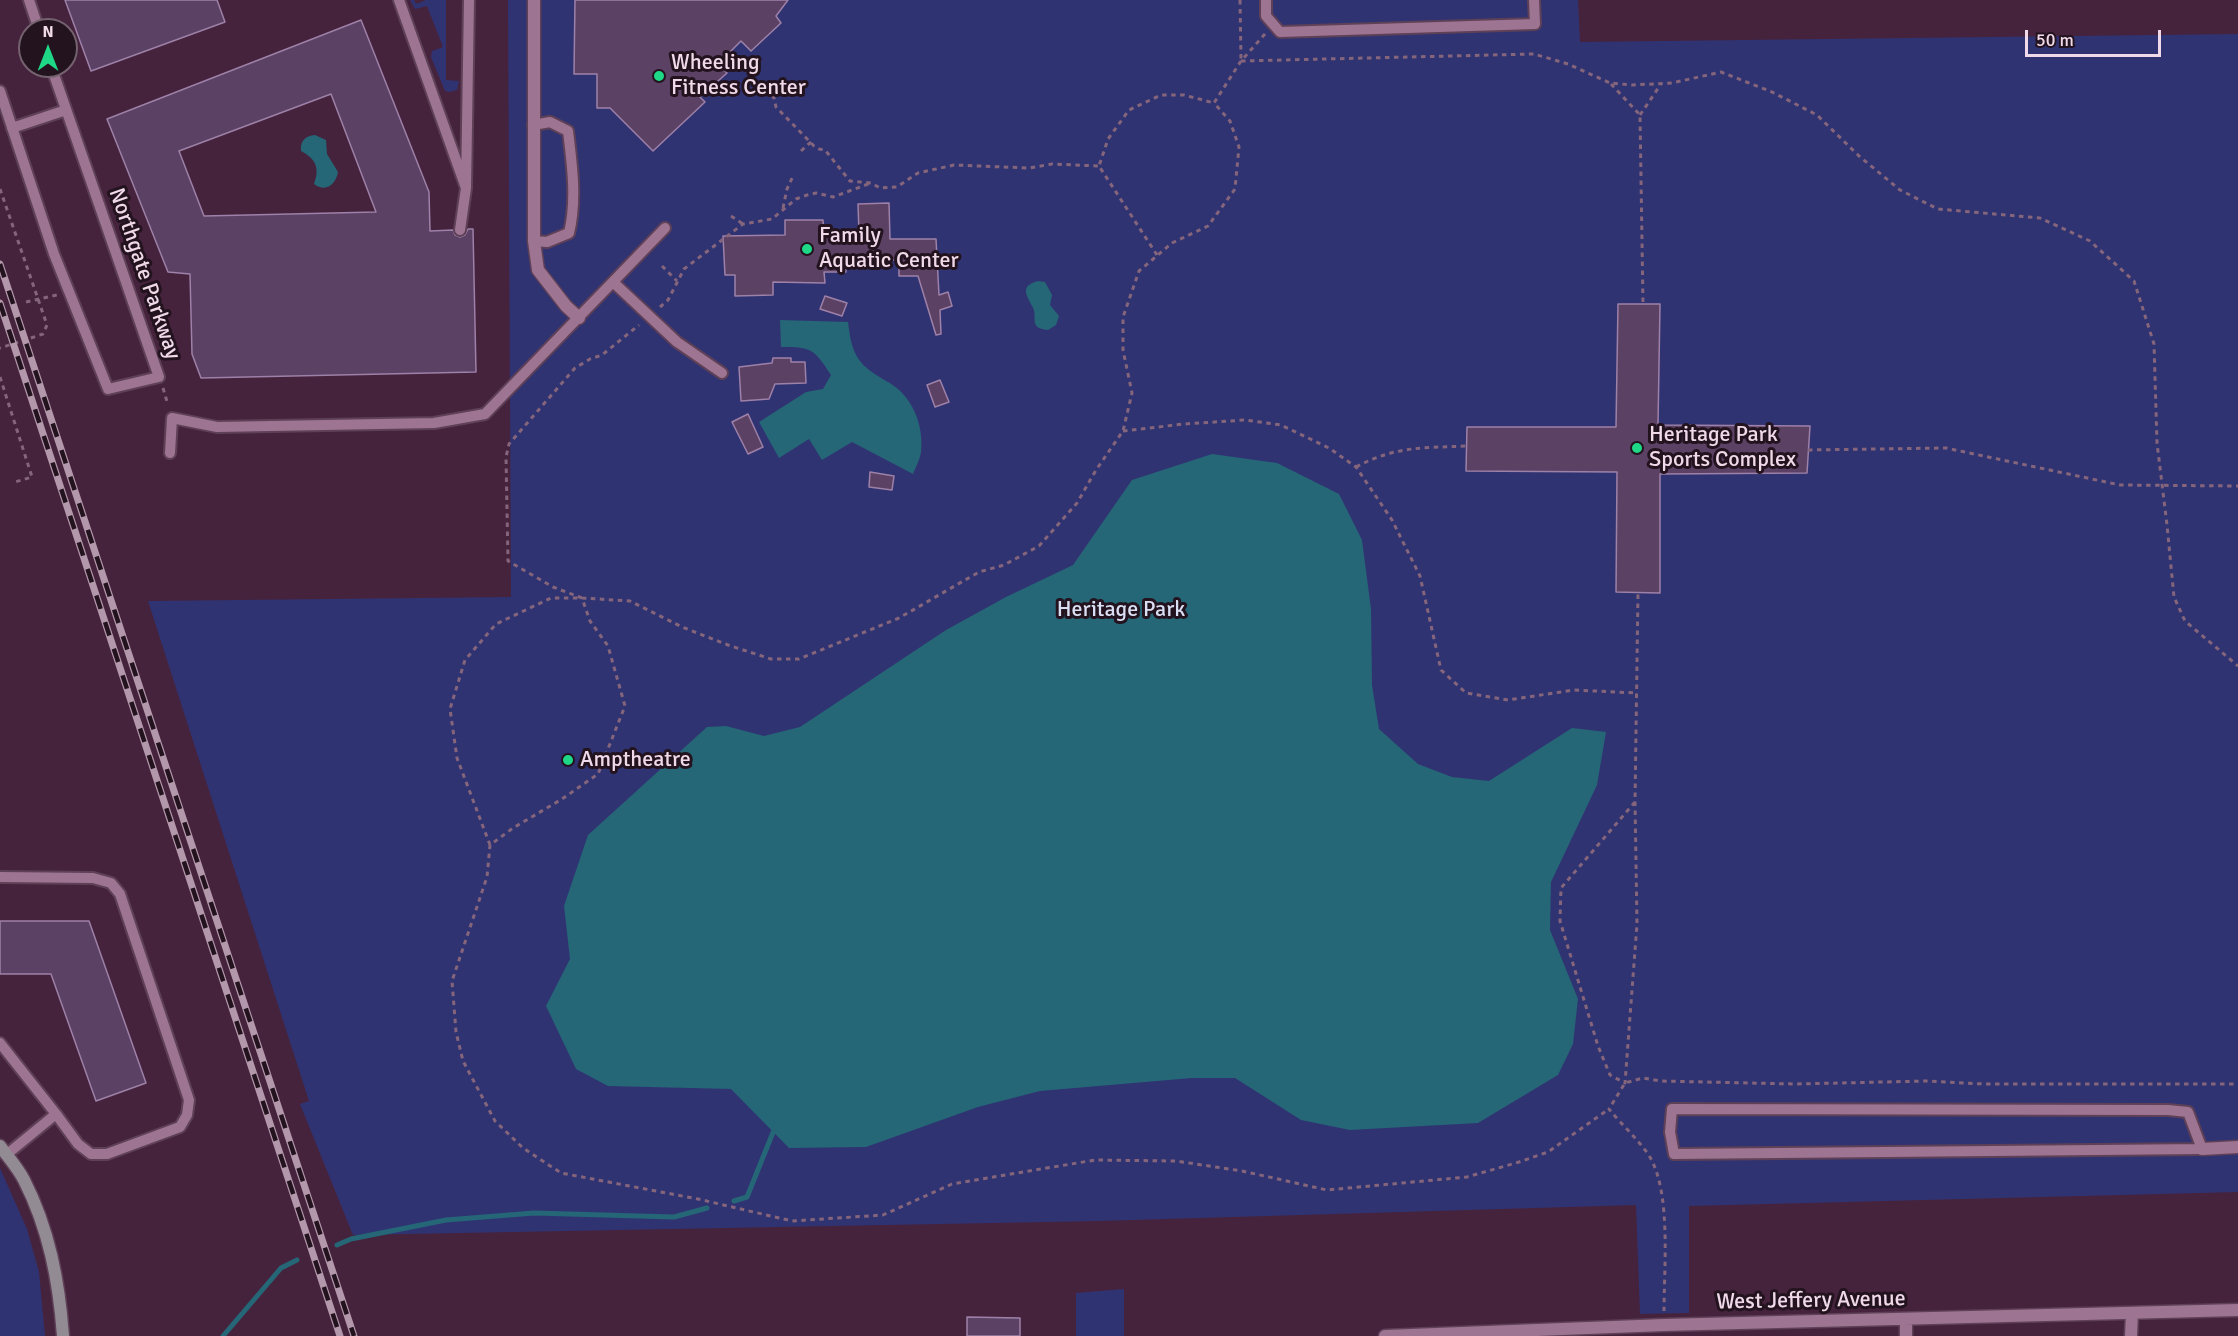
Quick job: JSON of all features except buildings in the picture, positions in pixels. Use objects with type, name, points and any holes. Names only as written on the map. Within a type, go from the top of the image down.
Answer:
[{"type":"main road","points":[[3,1150],[23,1178],[48,1237],[60,1299],[63,1336]]},
{"type":"street","points":[[534,0],[534,241],[538,270],[566,306],[579,318]]},
{"type":"street","points":[[2202,1149],[2238,1147]]},
{"type":"street","name":"West Jeffery Avenue","points":[[1385,1336],[2238,1310]]},
{"type":"street","points":[[2132,1313],[2132,1336]]},
{"type":"street","points":[[1906,1320],[1906,1336]]},
{"type":"lane","points":[[29,0],[35,18]]},
{"type":"lane","points":[[399,0],[466,188]]},
{"type":"lane","points":[[460,230],[466,188],[469,0]]},
{"type":"lane","points":[[1266,0],[1266,16],[1280,32],[1535,24],[1534,0]]},
{"type":"lane","name":"Northgate Parkway","points":[[12,128],[54,254],[108,389],[159,377],[55,78]]},
{"type":"lane","points":[[0,91],[12,128],[66,110]]},
{"type":"lane","points":[[533,125],[550,122],[568,131],[572,167],[573,218],[569,233],[547,242],[534,241]]},
{"type":"lane","points":[[170,453],[172,418],[217,427],[434,423],[485,414],[665,228]]},
{"type":"lane","points":[[614,282],[677,342],[722,373]]},
{"type":"lane","points":[[0,877],[93,878],[111,883],[120,894],[189,1100],[187,1115],[180,1127],[107,1154],[91,1154],[78,1144],[0,1043]]},
{"type":"lane","points":[[1672,1109],[2168,1110],[2188,1112],[2202,1149],[1674,1154],[1670,1132],[1672,1109]]},
{"type":"lane","points":[[3,1150],[56,1114]]},
{"type":"path","points":[[1240,0],[1241,61]]},
{"type":"path","points":[[1214,103],[1241,61],[1273,24]]},
{"type":"path","points":[[1241,61],[1534,54],[1568,64],[1610,83],[1632,85],[1662,84],[1721,72],[1773,92],[1817,116],[1859,156],[1900,189],[1938,209],[2040,218],[2090,241],[2134,281],[2154,344],[2157,443],[2174,597],[2185,621],[2238,666]]},
{"type":"path","points":[[760,82],[774,98],[776,107],[811,142],[819,149],[825,150],[850,181],[871,183],[880,188],[897,187],[918,173],[954,165],[1029,168],[1052,164],[1099,166]]},
{"type":"path","points":[[1610,83],[1640,115]]},
{"type":"path","points":[[1643,304],[1640,115],[1662,84]]},
{"type":"path","points":[[1099,166],[1108,139],[1129,110],[1161,95],[1184,95],[1214,103],[1230,121],[1239,147],[1235,189],[1208,226],[1172,243],[1138,271],[1122,317],[1122,350],[1132,393],[1123,431],[1077,503],[1039,546],[1004,565],[979,572],[899,618],[799,659],[771,659],[728,645],[682,627],[630,600],[551,598],[496,624],[465,660],[450,710],[457,758],[490,845],[487,877],[452,981],[456,1032],[463,1061],[495,1121],[523,1148],[561,1173],[698,1199],[792,1221],[883,1215],[952,1184],[1095,1160],[1176,1161],[1233,1170],[1327,1190],[1467,1177],[1548,1152],[1609,1109]]},
{"type":"path","points":[[801,151],[811,142]]},
{"type":"path","points":[[1099,166],[1157,255]]},
{"type":"path","points":[[783,210],[787,189],[793,176]]},
{"type":"path","points":[[582,598],[553,587],[508,561],[506,457],[509,444],[575,368],[602,355],[650,316],[668,300],[684,269],[743,224],[772,219],[796,199],[807,195],[816,193],[833,197],[871,183]]},
{"type":"path","points":[[0,189],[47,325],[43,334],[0,348]]},
{"type":"path","points":[[731,216],[743,224]]},
{"type":"path","points":[[662,266],[677,281]]},
{"type":"path","points":[[26,302],[47,297]]},
{"type":"path","points":[[0,377],[32,477],[15,482]]},
{"type":"path","points":[[159,377],[172,418]]},
{"type":"path","points":[[1123,431],[1245,420],[1281,425],[1329,447],[1356,467],[1392,520],[1420,576],[1441,670],[1466,693],[1508,700],[1574,690],[1637,693]]},
{"type":"path","points":[[1356,467],[1378,455],[1405,449],[1466,446]]},
{"type":"path","points":[[1808,450],[1946,447],[2120,485],[2237,486]]},
{"type":"path","points":[[1635,802],[1561,888],[1560,921],[1598,1046],[1610,1075],[1625,1083],[1637,924],[1635,802],[1638,592]]},
{"type":"path","points":[[490,845],[598,774],[625,706],[608,646],[590,621],[582,598]]},
{"type":"path","points":[[1662,1211],[1671,1329]]},
{"type":"green space","points":[[410,0],[414,0],[416,4],[426,0],[446,0],[446,80],[459,81],[457,90],[445,91],[431,57],[432,51],[443,47],[427,6],[415,9]]},
{"type":"green space","name":"Heritage Park","points":[[508,0],[1578,0],[1580,42],[2238,34],[2238,1192],[1689,1206],[1689,1313],[1640,1314],[1636,1205],[1099,1221],[353,1235],[300,1104],[309,1101],[148,601],[511,597]]},
{"type":"green space","points":[[0,1168],[27,1229],[39,1272],[45,1336],[0,1336]]},
{"type":"green space","points":[[1124,1289],[1124,1336],[1076,1336],[1076,1293]]},
{"type":"water","points":[[315,135],[326,140],[327,154],[338,172],[333,183],[323,188],[314,184],[317,173],[315,164],[301,151],[301,144],[304,140]]},
{"type":"water","points":[[1038,281],[1045,282],[1052,295],[1050,305],[1059,316],[1056,325],[1048,330],[1036,324],[1034,310],[1026,291],[1029,285]]},
{"type":"water","points":[[780,320],[848,322],[853,347],[860,361],[901,392],[916,415],[922,443],[920,457],[913,474],[852,442],[822,460],[809,439],[779,458],[759,422],[806,392],[823,389],[831,375],[811,351],[781,347]]},
{"type":"water","points":[[1212,454],[1277,463],[1339,494],[1362,540],[1371,609],[1372,685],[1379,729],[1418,764],[1452,777],[1489,781],[1572,728],[1606,732],[1597,785],[1551,882],[1550,930],[1578,999],[1573,1044],[1558,1075],[1478,1123],[1350,1130],[1301,1120],[1235,1078],[1192,1078],[1040,1091],[978,1107],[866,1147],[789,1148],[731,1089],[608,1086],[576,1069],[546,1006],[570,959],[564,906],[588,835],[707,727],[726,726],[764,736],[800,727],[946,630],[1006,597],[1073,565],[1132,480]]},
{"type":"waterway","points":[[734,1201],[747,1197],[776,1125]]},
{"type":"waterway","points":[[337,1245],[351,1239],[446,1220],[534,1213],[674,1217],[707,1208]]},
{"type":"waterway","points":[[223,1336],[281,1268],[297,1260]]},
{"type":"railway","points":[[0,264],[354,1336]]},
{"type":"railway","points":[[0,303],[340,1336]]},
{"type":"place","name":"Wheeling Fitness Center","points":[[659,76]]},
{"type":"place","name":"Family Aquatic Center","points":[[807,249]]},
{"type":"place","name":"Heritage Park Sports Complex","points":[[1637,448]]},
{"type":"place","name":"Amptheatre","points":[[568,760]]}]
